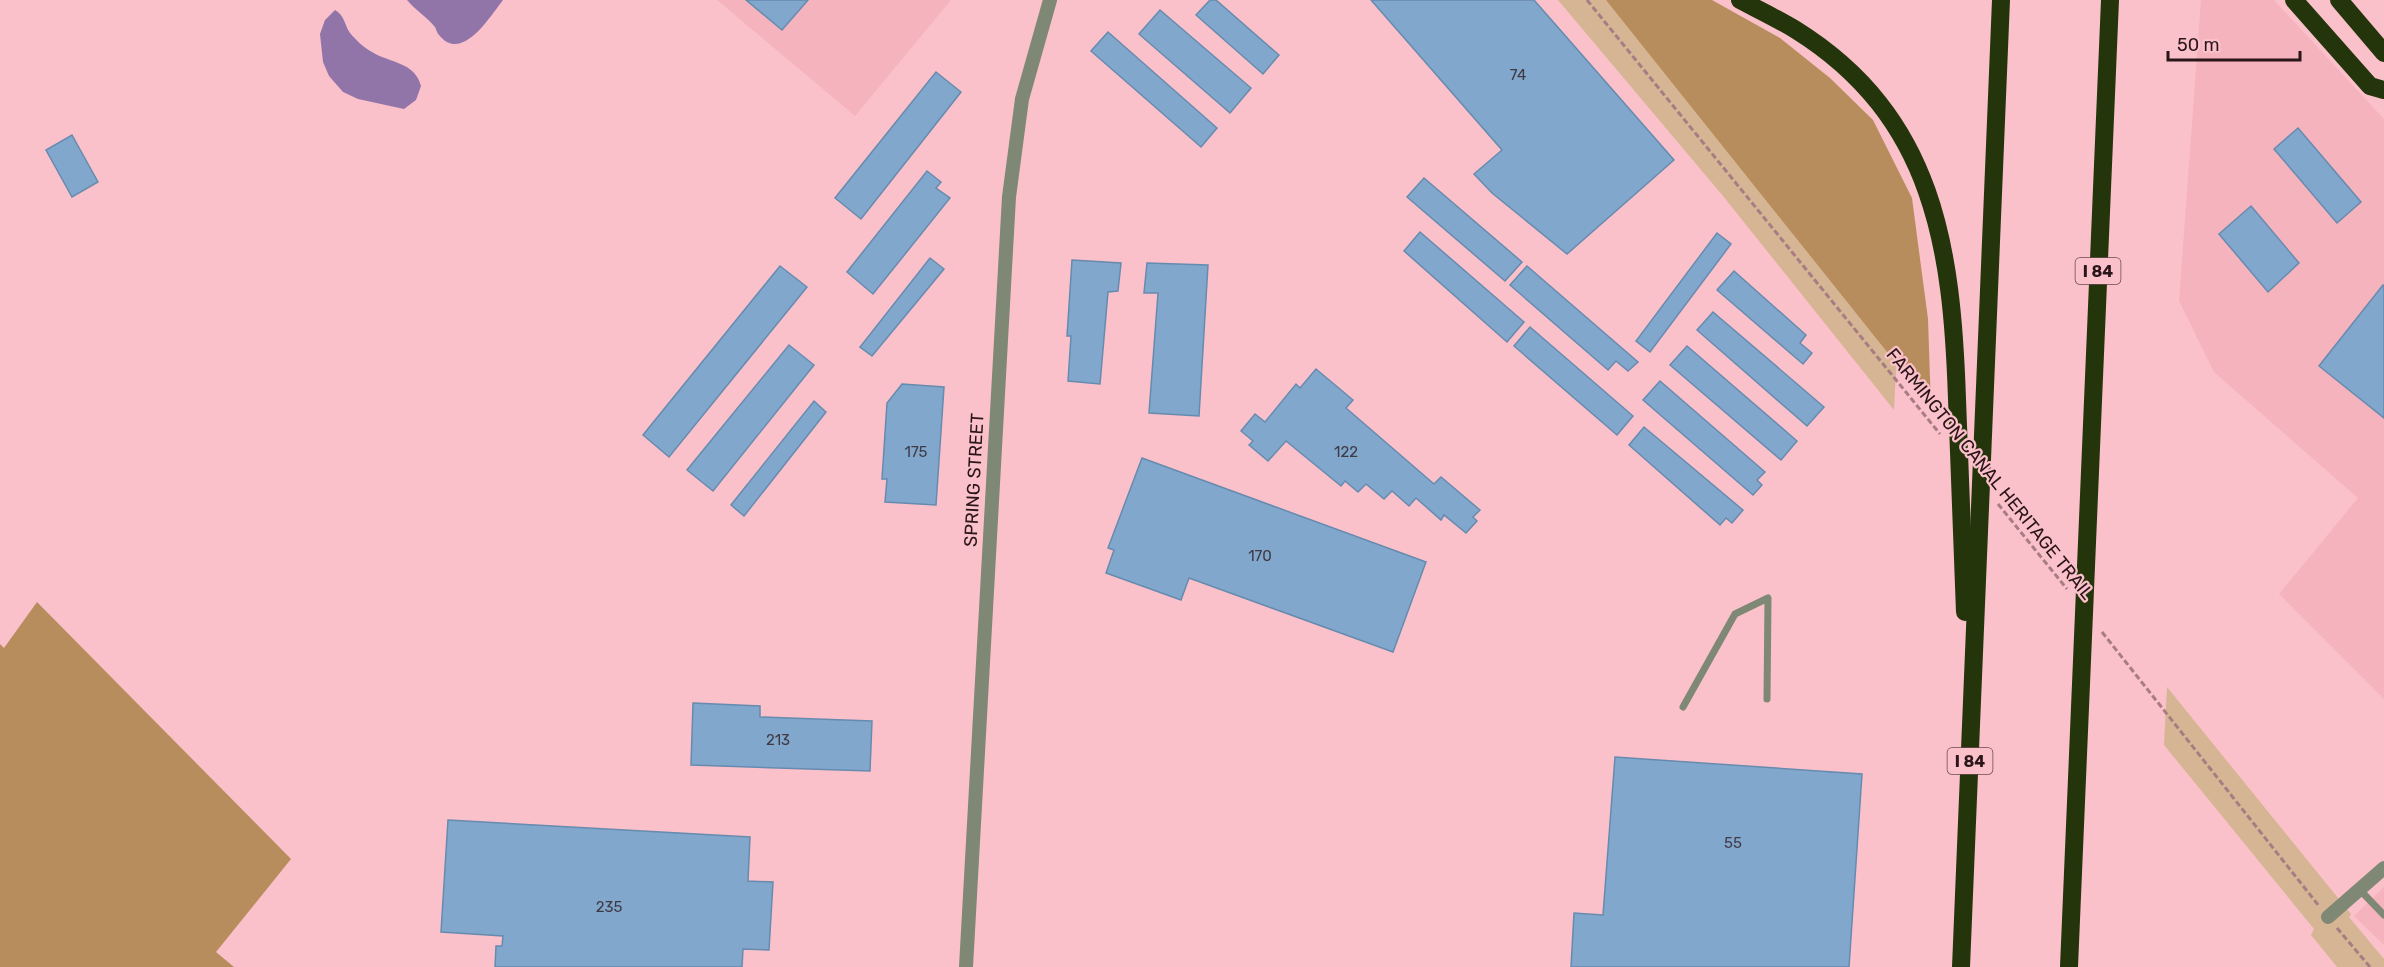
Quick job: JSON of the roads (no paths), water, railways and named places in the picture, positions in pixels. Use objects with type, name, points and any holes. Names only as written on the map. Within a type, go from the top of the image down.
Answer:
[{"type":"highway","points":[[1740,0],[1796,30],[1840,63],[1876,101],[1909,149],[1924,180],[1944,248],[1950,289],[1957,385],[1970,777]]},
{"type":"highway","name":"I 84","points":[[1961,967],[2001,0]]},
{"type":"highway","name":"I 84","points":[[2069,967],[2110,0]]},
{"type":"highway","points":[[2294,0],[2370,86],[2384,90]]},
{"type":"highway","points":[[2339,0],[2384,52]]},
{"type":"street","name":"SPRING STREET","points":[[966,967],[1009,197],[1022,99],[1050,0]]},
{"type":"street","points":[[2328,917],[2384,868]]},
{"type":"lane","points":[[1683,707],[1735,614],[1768,598],[1767,699]]},
{"type":"lane","points":[[2360,890],[2384,915]]}]
